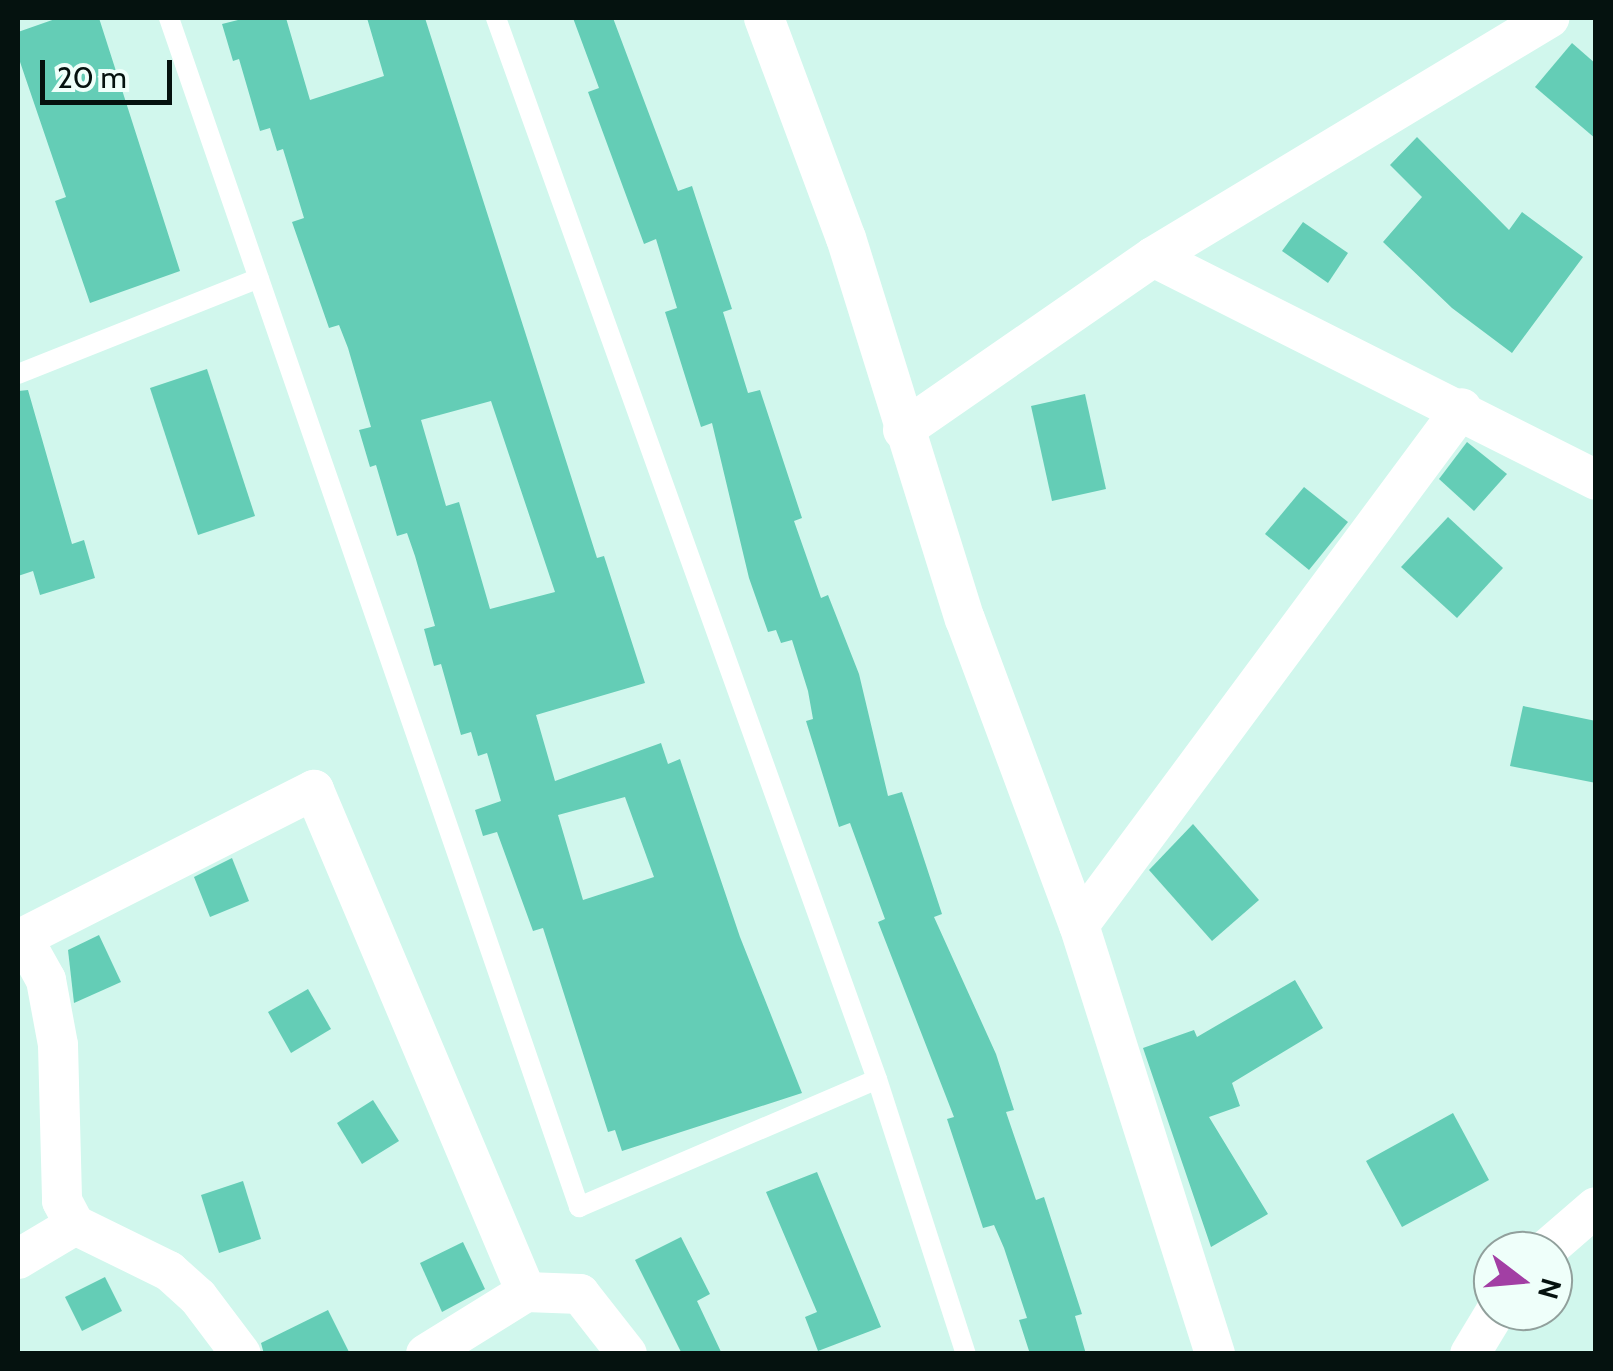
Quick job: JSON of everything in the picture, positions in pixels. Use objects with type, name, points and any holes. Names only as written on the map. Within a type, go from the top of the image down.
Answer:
[{"type":"street","points":[[764,18],[846,238],[902,430],[1079,925],[1215,1354]]},
{"type":"street","points":[[902,430],[1153,257],[1549,18]]},
{"type":"street","points":[[1153,257],[1462,408],[1596,480]]},
{"type":"street","points":[[1079,925],[1462,408]]},
{"type":"street","points":[[241,1354],[198,1297],[169,1271],[74,1225],[62,1201],[56,1158],[52,1012],[46,980],[20,938],[314,790],[526,1292]]},
{"type":"street","points":[[1568,1231],[1596,1207]]},
{"type":"street","points":[[18,1260],[74,1225]]},
{"type":"street","points":[[426,1354],[526,1292],[580,1294],[627,1354]]},
{"type":"street","points":[[1470,1354],[1484,1331]]},
{"type":"lane","points":[[169,18],[580,1207],[877,1079]]},
{"type":"lane","points":[[496,18],[877,1079],[966,1354]]},
{"type":"lane","points":[[18,374],[259,278]]},
{"type":"building","points":[[58,18],[99,18],[180,271],[90,303],[55,201],[66,197],[18,56],[18,32]]},
{"type":"building","points":[[246,18],[286,18],[310,100],[384,76],[367,18],[425,18],[597,558],[604,556],[645,683],[536,715],[555,781],[661,743],[668,764],[680,759],[740,937],[802,1093],[622,1151],[615,1130],[608,1132],[543,928],[533,931],[497,832],[483,836],[475,810],[501,801],[487,753],[478,756],[471,732],[461,735],[441,664],[434,666],[424,629],[435,626],[415,556],[407,533],[397,536],[376,465],[370,467],[359,430],[371,427],[348,348],[339,325],[329,328],[292,222],[304,218],[283,149],[277,151],[270,128],[260,131],[239,59],[233,61],[222,24]],"holes":[[[491,401],[555,592],[490,609],[459,502],[446,506],[421,420]],[[625,797],[654,877],[583,900],[558,815]]]},
{"type":"building","points":[[573,18],[613,18],[678,191],[692,186],[732,309],[723,312],[748,393],[760,390],[802,518],[794,521],[821,598],[828,595],[859,674],[888,796],[902,792],[942,914],[934,917],[996,1054],[1014,1110],[1006,1112],[1036,1200],[1044,1197],[1082,1314],[1075,1316],[1086,1354],[1030,1354],[1019,1320],[1027,1318],[1004,1248],[994,1225],[983,1228],[947,1119],[954,1117],[878,922],[885,919],[850,823],[839,827],[806,721],[813,719],[792,640],[781,643],[776,630],[768,632],[749,578],[712,423],[701,427],[665,312],[677,308],[656,239],[644,244],[588,92],[599,88]]},
{"type":"building","points":[[1572,43],[1596,64],[1596,139],[1535,87]]},
{"type":"building","points":[[1417,137],[1509,230],[1522,212],[1583,257],[1512,353],[1452,308],[1383,242],[1422,197],[1390,165]]},
{"type":"building","points":[[1303,222],[1348,253],[1328,283],[1282,251]]},
{"type":"building","points":[[207,369],[255,516],[198,535],[150,388]]},
{"type":"building","points":[[28,390],[72,544],[84,540],[95,578],[40,595],[33,571],[18,576],[18,391]]},
{"type":"building","points":[[1085,394],[1106,489],[1052,501],[1031,406]]},
{"type":"building","points":[[1467,442],[1507,474],[1474,511],[1439,479]]},
{"type":"building","points":[[1304,487],[1348,522],[1309,570],[1265,534]]},
{"type":"building","points":[[1448,517],[1503,568],[1457,618],[1401,567]]},
{"type":"building","points":[[1523,706],[1596,721],[1596,783],[1510,766]]},
{"type":"building","points":[[1193,824],[1259,900],[1212,941],[1149,870]]},
{"type":"building","points":[[232,858],[249,901],[210,917],[194,877]]},
{"type":"building","points":[[99,935],[121,982],[74,1003],[68,950]]},
{"type":"building","points":[[1295,980],[1323,1028],[1232,1083],[1240,1106],[1209,1117],[1268,1214],[1211,1247],[1143,1048],[1194,1030],[1197,1037]]},
{"type":"building","points":[[308,989],[331,1029],[291,1053],[268,1012]]},
{"type":"building","points":[[373,1100],[399,1141],[362,1164],[337,1123]]},
{"type":"building","points":[[1453,1113],[1489,1180],[1402,1227],[1366,1161]]},
{"type":"building","points":[[817,1172],[881,1327],[818,1351],[805,1317],[817,1312],[766,1192]]},
{"type":"building","points":[[243,1181],[261,1239],[219,1253],[201,1195]]},
{"type":"building","points":[[681,1237],[710,1294],[697,1301],[722,1354],[682,1354],[635,1260]]},
{"type":"building","points":[[463,1242],[485,1289],[442,1312],[420,1263]]},
{"type":"building","points":[[105,1277],[122,1311],[82,1331],[65,1297]]},
{"type":"building","points":[[328,1310],[350,1354],[264,1354],[261,1343]]}]
